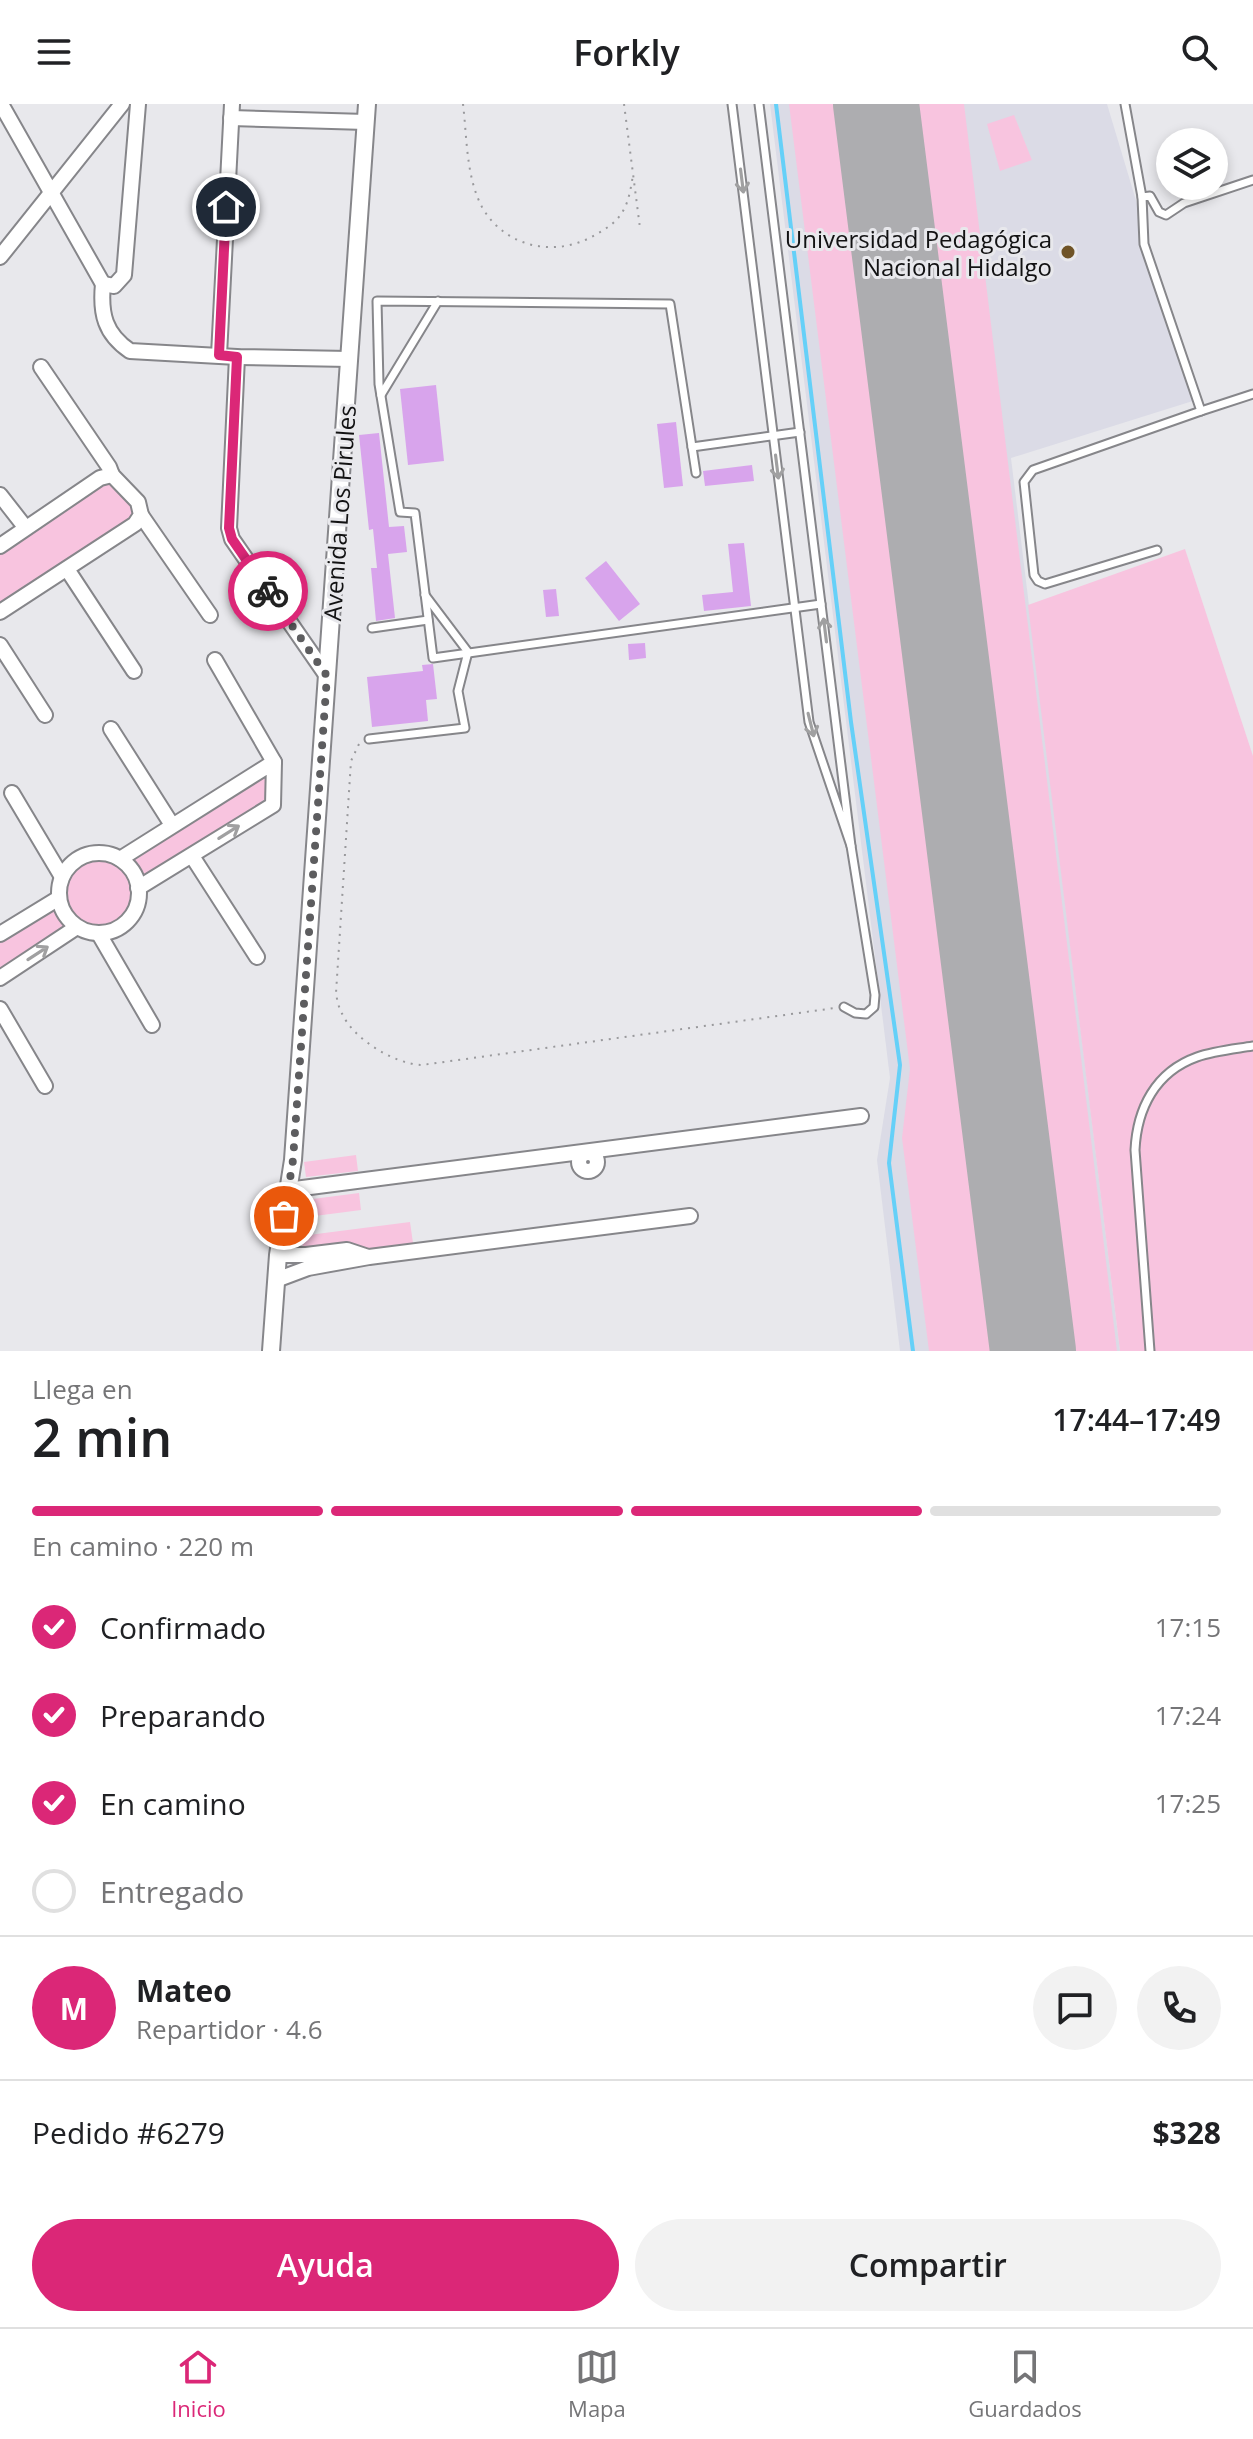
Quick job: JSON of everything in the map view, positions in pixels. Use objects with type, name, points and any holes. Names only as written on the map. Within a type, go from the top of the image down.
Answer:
[{"type":"street","points":[[1,104],[103,284],[101,302],[105,327],[116,341],[130,351],[349,359]]},
{"type":"street","points":[[103,284],[114,286],[124,275],[138,104]]},
{"type":"street","name":"Avenida Los Pirules","points":[[271,1351],[278,1255],[293,1160],[367,104]]},
{"type":"street","points":[[0,257],[117,106]]},
{"type":"street","points":[[219,355],[231,111],[366,122]]},
{"type":"street","points":[[237,357],[229,528],[232,539],[327,676]]},
{"type":"street","points":[[41,367],[112,475],[138,502],[141,515],[210,615]]},
{"type":"street","points":[[0,546],[100,478],[112,475]]},
{"type":"street","points":[[0,495],[25,527]]},
{"type":"street","points":[[0,612],[135,524],[141,515]]},
{"type":"street","points":[[67,569],[134,671]]},
{"type":"street","points":[[0,645],[45,715]]},
{"type":"street","points":[[138,888],[273,805],[274,762],[215,660]]},
{"type":"street","points":[[111,729],[172,825]]},
{"type":"street","points":[[120,859],[274,762]]},
{"type":"street","points":[[12,793],[62,877]]},
{"type":"street","points":[[105,854],[120,859],[133,871],[138,888],[137,904],[129,920],[116,930],[99,934],[77,927],[65,914],[59,898],[62,877],[72,863],[88,855],[105,854]]},
{"type":"street","points":[[192,856],[257,957]]},
{"type":"street","points":[[0,934],[59,898]]},
{"type":"street","points":[[0,978],[77,927]]},
{"type":"street","points":[[99,934],[152,1025]]},
{"type":"street","points":[[0,1009],[45,1086]]},
{"type":"street","points":[[287,1190],[578,1157],[861,1116]]},
{"type":"street","points":[[276,1280],[308,1268],[369,1257],[690,1216]]},
{"type":"street","points":[[278,1255],[347,1250],[369,1257]]},
{"type":"lane","points":[[732,104],[809,722],[851,846]]},
{"type":"lane","points":[[759,104],[851,846],[875,995],[874,1007],[866,1014],[844,1007]]},
{"type":"lane","points":[[1125,104],[1142,197],[1144,244],[1201,411]]},
{"type":"lane","points":[[1142,197],[1150,196],[1159,212],[1166,215],[1184,203],[1253,180]]},
{"type":"lane","points":[[696,473],[670,304],[377,301],[381,395],[400,512],[415,513],[433,658],[821,604]]},
{"type":"lane","points":[[381,395],[438,301]]},
{"type":"lane","points":[[1157,550],[1045,584],[1038,581],[1034,575],[1024,482],[1026,475],[1253,394]]},
{"type":"lane","points":[[692,447],[800,432]]},
{"type":"lane","points":[[425,595],[468,652]]},
{"type":"lane","points":[[372,628],[428,620]]},
{"type":"lane","points":[[369,739],[465,728],[458,691],[468,652]]},
{"type":"lane","points":[[1150,1351],[1135,1150],[1136,1128],[1144,1104],[1172,1072],[1196,1057],[1253,1046]]},
{"type":"path","points":[[463,104],[473,187],[495,225],[513,239],[547,248],[588,240],[609,227],[623,212],[633,175]]},
{"type":"path","points":[[624,104],[640,228]]},
{"type":"path","points":[[369,739],[357,745],[351,761],[336,993],[341,1014],[360,1037],[394,1059],[405,1065],[422,1065],[844,1007]]},
{"type":"shaded area","points":[[770,104],[1107,104],[1196,400],[1011,458],[1120,1351],[900,1351],[877,1160],[890,1078]]},
{"type":"shaded area","points":[[789,104],[851,104],[1007,1351],[929,1351],[902,1138],[910,1069]]},
{"type":"shaded area","points":[[901,104],[964,104],[1117,1351],[1058,1351]]},
{"type":"shaded area","points":[[1014,115],[1032,160],[1000,171],[987,124]]},
{"type":"shaded area","points":[[112,480],[139,516],[0,609],[0,551]]},
{"type":"shaded area","points":[[1185,549],[1253,756],[1253,1351],[1120,1351],[1028,605]]},
{"type":"shaded area","points":[[272,766],[271,795],[144,882],[138,907],[125,923],[105,929],[79,924],[0,977],[0,933],[61,893],[68,869],[81,854],[100,848],[125,853]]},
{"type":"shaded area","points":[[356,1155],[358,1171],[306,1177],[304,1162]]},
{"type":"shaded area","points":[[359,1193],[361,1210],[307,1217],[305,1200]]},
{"type":"shaded area","points":[[410,1222],[413,1243],[367,1249],[350,1243],[303,1249],[301,1236]]},
{"type":"building","points":[[436,385],[444,461],[408,465],[400,389]]},
{"type":"building","points":[[676,422],[683,486],[664,488],[657,424]]},
{"type":"building","points":[[379,433],[389,527],[404,526],[407,552],[388,554],[395,618],[376,621],[371,568],[377,568],[373,529],[369,530],[359,435]]},
{"type":"building","points":[[752,465],[754,481],[705,486],[703,471]]},
{"type":"building","points":[[744,543],[751,606],[704,611],[702,595],[733,592],[728,544]]},
{"type":"building","points":[[606,561],[640,604],[619,621],[585,578]]},
{"type":"building","points":[[556,589],[559,616],[546,617],[543,590]]},
{"type":"building","points":[[645,643],[646,658],[629,660],[628,644]]},
{"type":"building","points":[[433,664],[437,699],[426,700],[428,721],[372,727],[367,677],[423,671],[422,665]]},
{"type":"waterway","points":[[776,104],[851,722],[900,1065],[889,1163],[913,1351]]},
{"type":"runway","points":[[876,104],[1033,1351]]},
{"type":"way so far","points":[[268,591],[327,676],[293,1160],[284,1216]]},
{"type":"place","name":"Universidad Pedagógica Nacional Hidalgo","points":[[1068,252]]},
{"type":"route","points":[[226,207],[219,355],[237,357],[229,528],[232,539],[268,591]]}]
